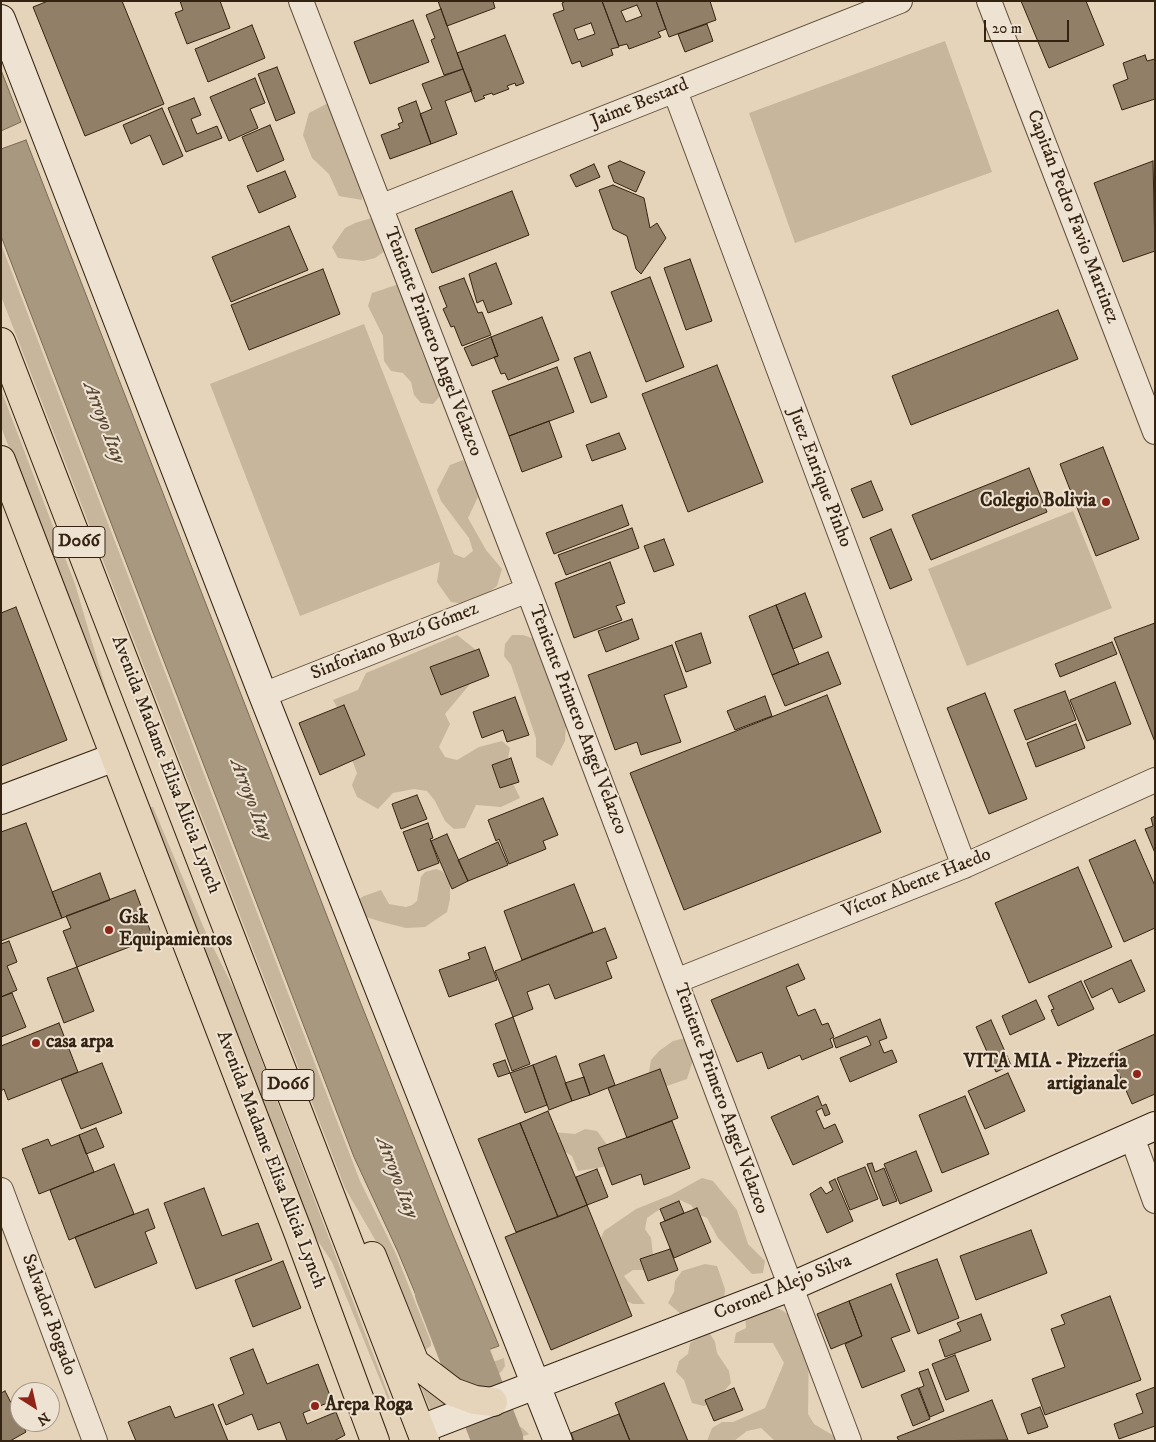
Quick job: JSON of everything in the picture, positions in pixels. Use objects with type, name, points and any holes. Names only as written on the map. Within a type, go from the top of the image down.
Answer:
[{"type":"highway","name":"Avenida Madame Elisa Alicia Lynch","points":[[1,342],[149,744],[240,961],[332,1200],[419,1437]]},
{"type":"highway","name":"Avenida Madame Elisa Alicia Lynch","points":[[1,460],[298,1232],[375,1441]]},
{"type":"highway","points":[[115,757],[149,744]]},
{"type":"highway","points":[[332,1200],[375,1259],[415,1363],[444,1385],[475,1400],[515,1394]]},
{"type":"main road","points":[[1,19],[262,695],[515,1394],[558,1441]]},
{"type":"main road","points":[[1,800],[115,757]]},
{"type":"main road","name":"Coronel Alejo Silva","points":[[419,1437],[458,1415],[790,1287],[1143,1132]]},
{"type":"street","name":"Teniente Primero Angel Velazco","points":[[301,1],[528,590],[849,1441]]},
{"type":"street","name":"Jaime Bestard","points":[[380,207],[900,1]]},
{"type":"street","name":"Capitán Pedro Favio Martinez","points":[[989,1],[1155,432]]},
{"type":"street","name":"Juez Enrique Pinho","points":[[675,91],[964,866]]},
{"type":"street","name":"Sinforiano Buzó Gómez","points":[[262,695],[528,590]]},
{"type":"street","name":"Víctor Abente Haedo","points":[[676,981],[964,866],[1155,780]]},
{"type":"street","points":[[1143,1132],[1155,1201]]},
{"type":"street","name":"Salvador Bogado","points":[[3,1197],[95,1441]]},
{"type":"shaded area","points":[[945,41],[992,172],[795,243],[749,113]]},
{"type":"shaded area","points":[[330,102],[359,175],[362,200],[339,196],[329,174],[312,158],[303,135],[309,113]]},
{"type":"shaded area","points":[[388,213],[385,251],[375,258],[363,261],[338,258],[332,247],[345,228]]},
{"type":"shaded area","points":[[1,244],[360,1181],[396,1254],[431,1342],[431,1346],[425,1350],[384,1255],[345,1188],[1,296]]},
{"type":"shaded area","points":[[399,284],[427,327],[421,350],[441,383],[441,395],[433,404],[421,403],[414,395],[411,382],[403,373],[391,371],[384,361],[383,336],[368,306],[372,293]]},
{"type":"shaded area","points":[[364,324],[454,554],[464,558],[473,551],[469,538],[441,501],[437,490],[450,465],[463,460],[471,469],[478,497],[468,518],[486,550],[502,569],[497,586],[476,602],[465,604],[451,602],[437,582],[440,562],[300,616],[210,384]]},
{"type":"shaded area","points":[[1,390],[75,584],[107,693],[106,695],[1,427]]},
{"type":"shaded area","points":[[1073,511],[1112,608],[967,666],[928,569]]},
{"type":"shaded area","points":[[457,635],[476,650],[475,678],[445,714],[450,724],[439,747],[445,757],[457,760],[479,747],[502,741],[510,748],[506,769],[520,798],[501,807],[476,805],[465,828],[454,829],[445,821],[435,801],[427,791],[414,789],[393,793],[378,809],[357,797],[352,785],[357,773],[352,760],[342,716],[333,700],[358,690],[366,673]]},
{"type":"shaded area","points":[[512,635],[523,635],[534,639],[566,721],[565,741],[552,766],[536,757],[536,738],[511,665],[504,656],[505,644]]},
{"type":"shaded area","points":[[150,807],[153,807],[206,933],[236,993],[395,1412],[394,1414],[332,1262],[312,1232]]},
{"type":"shaded area","points":[[436,869],[442,871],[450,881],[450,899],[447,912],[425,927],[406,928],[363,916],[357,905],[359,899],[381,890],[389,904],[406,907],[412,905],[417,901],[421,877],[425,872]]},
{"type":"shaded area","points":[[685,1038],[698,1044],[687,1079],[664,1087],[653,1083],[649,1072],[651,1060],[659,1051],[673,1041]]},
{"type":"shaded area","points":[[585,1129],[597,1131],[611,1150],[613,1160],[603,1167],[578,1171],[572,1156],[552,1144],[552,1132],[575,1134]]},
{"type":"shaded area","points":[[702,1178],[713,1181],[737,1210],[748,1244],[765,1261],[763,1273],[752,1274],[718,1238],[707,1218],[697,1214],[691,1205],[680,1200],[647,1218],[645,1229],[651,1238],[654,1263],[644,1270],[633,1270],[624,1276],[645,1304],[633,1304],[622,1299],[599,1243],[604,1231],[636,1209],[671,1195]]},
{"type":"shaded area","points":[[705,1264],[717,1266],[725,1289],[724,1301],[682,1315],[668,1303],[674,1292],[675,1281],[682,1271]]},
{"type":"shaded area","points":[[756,1308],[780,1309],[800,1322],[809,1343],[808,1414],[814,1424],[834,1436],[837,1441],[775,1441],[761,1428],[747,1431],[734,1441],[707,1441],[712,1428],[722,1422],[733,1422],[765,1408],[784,1363],[773,1343],[734,1343],[736,1333],[746,1328],[745,1315]]},
{"type":"shaded area","points":[[709,1332],[715,1342],[717,1353],[729,1371],[731,1383],[716,1401],[704,1406],[692,1403],[684,1380],[676,1372],[679,1361],[688,1354],[690,1343]]},
{"type":"shaded area","points":[[504,1358],[505,1366],[501,1372],[483,1382],[474,1383],[454,1376]]},
{"type":"shaded area","points":[[418,1380],[455,1402],[434,1411],[430,1409]]},
{"type":"shaded area","points":[[511,1426],[521,1427],[529,1434],[511,1441],[484,1441]]},
{"type":"water","points":[[1,70],[21,122],[1,131]]},
{"type":"water","points":[[26,140],[358,996],[499,1346],[445,1365],[398,1252],[354,1157],[1,236],[1,149]]},
{"type":"building","points":[[48,1],[122,1],[164,104],[85,136],[33,7]]},
{"type":"building","points":[[180,1],[220,1],[230,28],[187,44],[175,13],[183,10]]},
{"type":"building","points":[[438,1],[493,1],[495,8],[447,26]]},
{"type":"building","points":[[566,1],[602,1],[619,47],[611,49],[613,55],[582,67],[580,61],[572,64],[553,14],[564,10],[562,3]],"holes":[[[591,23],[595,34],[578,40],[574,29]]]},
{"type":"building","points":[[602,1],[656,1],[666,29],[658,32],[661,37],[629,49],[627,44],[619,46]],"holes":[[[637,5],[642,16],[626,22],[621,11]]]},
{"type":"building","points":[[656,1],[710,1],[716,20],[669,37]]},
{"type":"building","points":[[1021,1],[1086,1],[1104,45],[1049,68]]},
{"type":"building","points":[[441,9],[463,69],[444,75],[431,40],[435,38],[426,15]]},
{"type":"building","points":[[413,20],[429,62],[370,84],[354,42]]},
{"type":"building","points":[[707,24],[713,41],[685,52],[678,34]]},
{"type":"building","points":[[252,25],[265,58],[208,82],[195,49]]},
{"type":"building","points":[[505,35],[524,83],[516,86],[515,83],[507,86],[509,89],[493,95],[492,93],[483,96],[485,98],[475,102],[457,53]]},
{"type":"building","points":[[1145,55],[1147,61],[1155,59],[1155,99],[1122,110],[1113,85],[1128,79],[1123,63]]},
{"type":"building","points":[[277,67],[295,113],[276,121],[258,74]]},
{"type":"building","points":[[463,69],[472,91],[445,101],[457,134],[431,144],[420,114],[432,109],[422,84]]},
{"type":"building","points":[[255,78],[265,103],[250,109],[258,128],[229,141],[210,97]]},
{"type":"building","points":[[194,98],[201,115],[191,119],[197,134],[217,126],[222,138],[186,152],[168,108]]},
{"type":"building","points":[[416,101],[431,144],[390,159],[381,135],[400,128],[398,124],[403,122],[398,108]]},
{"type":"building","points":[[162,108],[183,156],[163,165],[150,135],[131,144],[123,125]]},
{"type":"building","points":[[270,125],[284,160],[257,172],[242,137]]},
{"type":"building","points":[[620,161],[645,172],[636,192],[614,182],[608,166]]},
{"type":"building","points":[[1153,161],[1155,251],[1123,262],[1094,183]]},
{"type":"building","points":[[594,164],[600,177],[576,187],[570,175]]},
{"type":"building","points":[[285,171],[296,197],[259,213],[247,186]]},
{"type":"building","points":[[613,185],[644,198],[650,228],[657,223],[666,238],[641,274],[636,269],[627,236],[613,229],[599,190]]},
{"type":"building","points":[[512,191],[529,235],[432,273],[415,229]]},
{"type":"building","points":[[289,226],[308,270],[231,302],[212,257]]},
{"type":"building","points":[[690,259],[712,321],[686,330],[664,268]]},
{"type":"building","points":[[496,263],[512,304],[488,313],[483,300],[477,303],[469,274]]},
{"type":"building","points":[[323,269],[340,314],[249,350],[231,305]]},
{"type":"building","points":[[650,277],[684,367],[646,382],[611,292]]},
{"type":"building","points":[[464,278],[478,313],[482,312],[491,335],[462,346],[454,326],[451,327],[443,309],[447,307],[439,287]]},
{"type":"building","points":[[1058,310],[1078,359],[911,425],[892,376]]},
{"type":"building","points":[[542,317],[559,360],[508,380],[505,373],[501,374],[494,357],[498,356],[491,337]]},
{"type":"building","points":[[491,337],[498,356],[472,366],[464,348]]},
{"type":"building","points":[[590,352],[607,397],[591,403],[574,358]]},
{"type":"building","points":[[717,365],[763,482],[688,512],[642,394]]},
{"type":"building","points":[[557,367],[574,412],[509,436],[492,391]]},
{"type":"building","points":[[549,421],[562,457],[522,472],[509,436]]},
{"type":"building","points":[[619,433],[626,449],[592,461],[586,445]]},
{"type":"building","points":[[1103,447],[1139,539],[1096,556],[1060,464]]},
{"type":"building","points":[[1029,468],[1047,512],[931,560],[912,515]]},
{"type":"building","points":[[871,481],[883,510],[863,518],[851,489]]},
{"type":"building","points":[[622,505],[629,525],[554,554],[546,533]]},
{"type":"building","points":[[632,528],[639,548],[566,575],[558,555]]},
{"type":"building","points":[[891,529],[912,580],[890,589],[870,538]]},
{"type":"building","points":[[664,539],[674,565],[654,572],[644,546]]},
{"type":"building","points":[[610,562],[625,603],[616,606],[622,620],[574,638],[555,583]]},
{"type":"building","points":[[805,593],[822,637],[793,649],[776,605]]},
{"type":"building","points":[[776,605],[799,664],[772,675],[749,616]]},
{"type":"building","points":[[16,607],[67,740],[1,766],[1,613]]},
{"type":"building","points":[[632,619],[639,639],[606,652],[598,631]]},
{"type":"building","points":[[1155,623],[1155,742],[1114,638]]},
{"type":"building","points":[[701,633],[711,663],[686,672],[675,642]]},
{"type":"building","points":[[1112,642],[1117,654],[1060,677],[1055,664]]},
{"type":"building","points":[[672,645],[687,687],[664,695],[681,742],[641,755],[637,742],[615,750],[588,675]]},
{"type":"building","points":[[479,649],[489,676],[441,695],[430,667]]},
{"type":"building","points":[[828,652],[841,684],[785,706],[772,675]]},
{"type":"building","points":[[1115,682],[1131,724],[1087,741],[1070,700]]},
{"type":"building","points":[[1065,691],[1076,720],[1026,740],[1014,710]]},
{"type":"building","points":[[985,693],[1027,799],[989,814],[947,708]]},
{"type":"building","points":[[827,695],[881,832],[684,910],[630,773]]},
{"type":"building","points":[[765,696],[772,716],[735,730],[727,711]]},
{"type":"building","points":[[515,697],[529,735],[507,742],[503,730],[482,738],[473,712]]},
{"type":"building","points":[[344,705],[365,755],[320,775],[299,723]]},
{"type":"building","points":[[1076,724],[1085,748],[1036,767],[1027,743]]},
{"type":"building","points":[[511,758],[519,782],[500,788],[492,765]]},
{"type":"building","points":[[417,795],[427,819],[401,829],[392,804]]},
{"type":"building","points":[[543,798],[558,835],[543,841],[546,849],[509,864],[499,839],[496,841],[488,820]]},
{"type":"building","points":[[1155,816],[1155,853],[1145,829],[1153,826],[1151,818]]},
{"type":"building","points":[[26,823],[62,918],[1,941],[1,832]]},
{"type":"building","points":[[428,823],[433,838],[430,839],[439,863],[418,871],[403,832]]},
{"type":"building","points":[[447,834],[468,881],[452,889],[431,841]]},
{"type":"building","points":[[1135,840],[1155,886],[1155,928],[1124,942],[1089,860]]},
{"type":"building","points":[[498,842],[508,865],[468,881],[458,860]]},
{"type":"building","points":[[1078,867],[1112,947],[1029,983],[995,903]]},
{"type":"building","points":[[100,873],[110,900],[62,918],[52,892]]},
{"type":"building","points":[[574,884],[593,932],[522,960],[504,911]]},
{"type":"building","name":"Gsk Equipamientos","points":[[135,890],[153,938],[77,967],[63,931],[71,928],[66,916]]},
{"type":"building","points":[[605,928],[617,958],[606,962],[612,978],[555,999],[549,984],[527,992],[533,1009],[513,1017],[495,971]]},
{"type":"building","points":[[9,941],[17,962],[7,966],[17,990],[1,997],[1,944]]},
{"type":"building","points":[[485,947],[497,980],[449,997],[439,970],[470,959],[468,953]]},
{"type":"building","points":[[1131,960],[1145,991],[1119,1003],[1112,988],[1092,998],[1084,981]]},
{"type":"building","points":[[798,964],[805,979],[786,987],[798,1016],[815,1009],[822,1025],[828,1023],[834,1037],[830,1039],[833,1047],[802,1060],[800,1055],[768,1069],[762,1052],[737,1062],[711,1000]]},
{"type":"building","points":[[77,967],[94,1011],[64,1023],[47,978]]},
{"type":"building","points":[[1081,981],[1094,1009],[1058,1026],[1051,1010],[1054,1009],[1048,996]]},
{"type":"building","points":[[12,993],[26,1027],[1,1037],[1,997]]},
{"type":"building","points":[[1036,1000],[1045,1019],[1010,1035],[1002,1016]]},
{"type":"building","points":[[513,1017],[530,1064],[512,1071],[495,1024]]},
{"type":"building","points":[[880,1019],[887,1038],[879,1041],[884,1053],[892,1050],[897,1062],[850,1082],[840,1058],[871,1045],[867,1036],[836,1048],[833,1039]]},
{"type":"building","points":[[991,1020],[1011,1065],[996,1072],[976,1027]]},
{"type":"building","points":[[59,1023],[78,1072],[8,1100],[4,1089],[1,1091],[1,1046]]},
{"type":"building","name":"VITA MIA - Pizzeria artigianale","points":[[1155,1034],[1155,1094],[1132,1104],[1110,1054]]},
{"type":"building","points":[[604,1055],[615,1085],[590,1095],[579,1064]]},
{"type":"building","points":[[556,1056],[572,1101],[549,1110],[533,1065]]},
{"type":"building","points":[[505,1060],[510,1073],[498,1077],[493,1064]]},
{"type":"building","points":[[102,1063],[122,1113],[81,1129],[61,1079]]},
{"type":"building","points":[[533,1065],[547,1105],[525,1113],[510,1073]]},
{"type":"building","points":[[660,1069],[678,1118],[627,1138],[608,1088]]},
{"type":"building","points":[[1008,1073],[1025,1111],[985,1129],[968,1091]]},
{"type":"building","points":[[584,1077],[590,1095],[572,1101],[565,1083]]},
{"type":"building","points":[[818,1096],[822,1106],[826,1104],[830,1114],[825,1116],[822,1108],[816,1111],[824,1129],[835,1124],[843,1142],[793,1165],[771,1117]]},
{"type":"building","points":[[965,1096],[989,1154],[942,1173],[919,1115]]},
{"type":"building","points":[[548,1111],[587,1205],[558,1217],[520,1123]]},
{"type":"building","points":[[672,1121],[690,1168],[644,1185],[641,1174],[612,1185],[598,1148]]},
{"type":"building","points":[[520,1123],[558,1217],[516,1232],[478,1139]]},
{"type":"building","points":[[96,1128],[104,1147],[86,1154],[79,1135]]},
{"type":"building","points":[[79,1135],[94,1172],[39,1194],[22,1149],[48,1139],[51,1146]]},
{"type":"building","points":[[916,1151],[932,1191],[900,1204],[884,1164]]},
{"type":"building","points":[[872,1163],[875,1172],[884,1168],[897,1201],[883,1206],[867,1164]]},
{"type":"building","points":[[114,1164],[134,1214],[69,1240],[50,1190]]},
{"type":"building","points":[[865,1167],[878,1199],[850,1210],[837,1178]]},
{"type":"building","points":[[597,1169],[608,1197],[587,1205],[576,1177]]},
{"type":"building","points":[[835,1179],[853,1221],[827,1233],[810,1194],[821,1187],[826,1194],[833,1190],[829,1182]]},
{"type":"building","points":[[204,1188],[222,1236],[258,1223],[272,1260],[196,1289],[164,1203]]},
{"type":"building","points":[[679,1201],[684,1213],[665,1221],[660,1209]]},
{"type":"building","points":[[587,1205],[632,1316],[551,1350],[505,1237]]},
{"type":"building","points":[[697,1208],[711,1242],[674,1258],[660,1223]]},
{"type":"building","points":[[148,1209],[155,1228],[145,1232],[157,1263],[95,1288],[75,1237]]},
{"type":"building","points":[[1031,1230],[1047,1273],[976,1300],[960,1256]]},
{"type":"building","points":[[670,1249],[678,1270],[648,1281],[640,1259]]},
{"type":"building","points":[[937,1259],[959,1318],[918,1334],[896,1274]]},
{"type":"building","points":[[283,1261],[301,1308],[253,1327],[235,1280]]},
{"type":"building","points":[[891,1284],[910,1331],[891,1338],[905,1371],[862,1388],[845,1344],[862,1336],[849,1301]]},
{"type":"building","points":[[1110,1296],[1141,1380],[1045,1415],[1032,1379],[1065,1367],[1051,1329],[1065,1324],[1061,1315]]},
{"type":"building","points":[[849,1301],[862,1336],[831,1349],[817,1314]]},
{"type":"building","points":[[981,1314],[991,1340],[945,1357],[939,1340],[961,1331],[957,1323]]},
{"type":"building","points":[[253,1349],[267,1384],[318,1364],[332,1401],[303,1413],[307,1424],[336,1412],[345,1435],[334,1441],[287,1441],[280,1422],[258,1430],[252,1414],[226,1425],[218,1405],[244,1394],[230,1358]]},
{"type":"building","points":[[955,1355],[969,1391],[946,1400],[932,1364]]},
{"type":"building","points":[[928,1369],[944,1411],[930,1417],[919,1388],[924,1386],[919,1372]]},
{"type":"building","points":[[664,1383],[688,1441],[630,1441],[615,1403]]},
{"type":"building","points":[[1155,1387],[1155,1426],[1119,1439],[1114,1424],[1143,1413],[1136,1394]]},
{"type":"building","points":[[734,1388],[743,1410],[714,1421],[705,1400]]},
{"type":"building","points":[[918,1388],[930,1419],[913,1426],[901,1395]]},
{"type":"building","points":[[5,1391],[10,1401],[10,1432],[26,1432],[10,1441],[1,1441],[1,1393]]},
{"type":"building","points":[[992,1400],[1008,1440],[899,1441],[897,1437]]},
{"type":"building","points":[[213,1404],[228,1441],[136,1441],[128,1422],[170,1406],[175,1418]]},
{"type":"building","points":[[1040,1407],[1048,1427],[1028,1434],[1021,1414]]},
{"type":"building","points":[[619,1414],[630,1441],[574,1441],[571,1433]]},
{"type":"waterway","name":"Arroyo Itay","points":[[440,1291],[498,1441]]},
{"type":"place","name":"Colegio Bolivia","points":[[1106,502]]},
{"type":"place","name":"Gsk Equipamientos","points":[[109,930]]},
{"type":"place","name":"casa arpa","points":[[36,1043]]},
{"type":"place","name":"VITA MIA - Pizzeria artigianale","points":[[1137,1074]]},
{"type":"place","name":"Arepa Roga","points":[[315,1406]]}]
